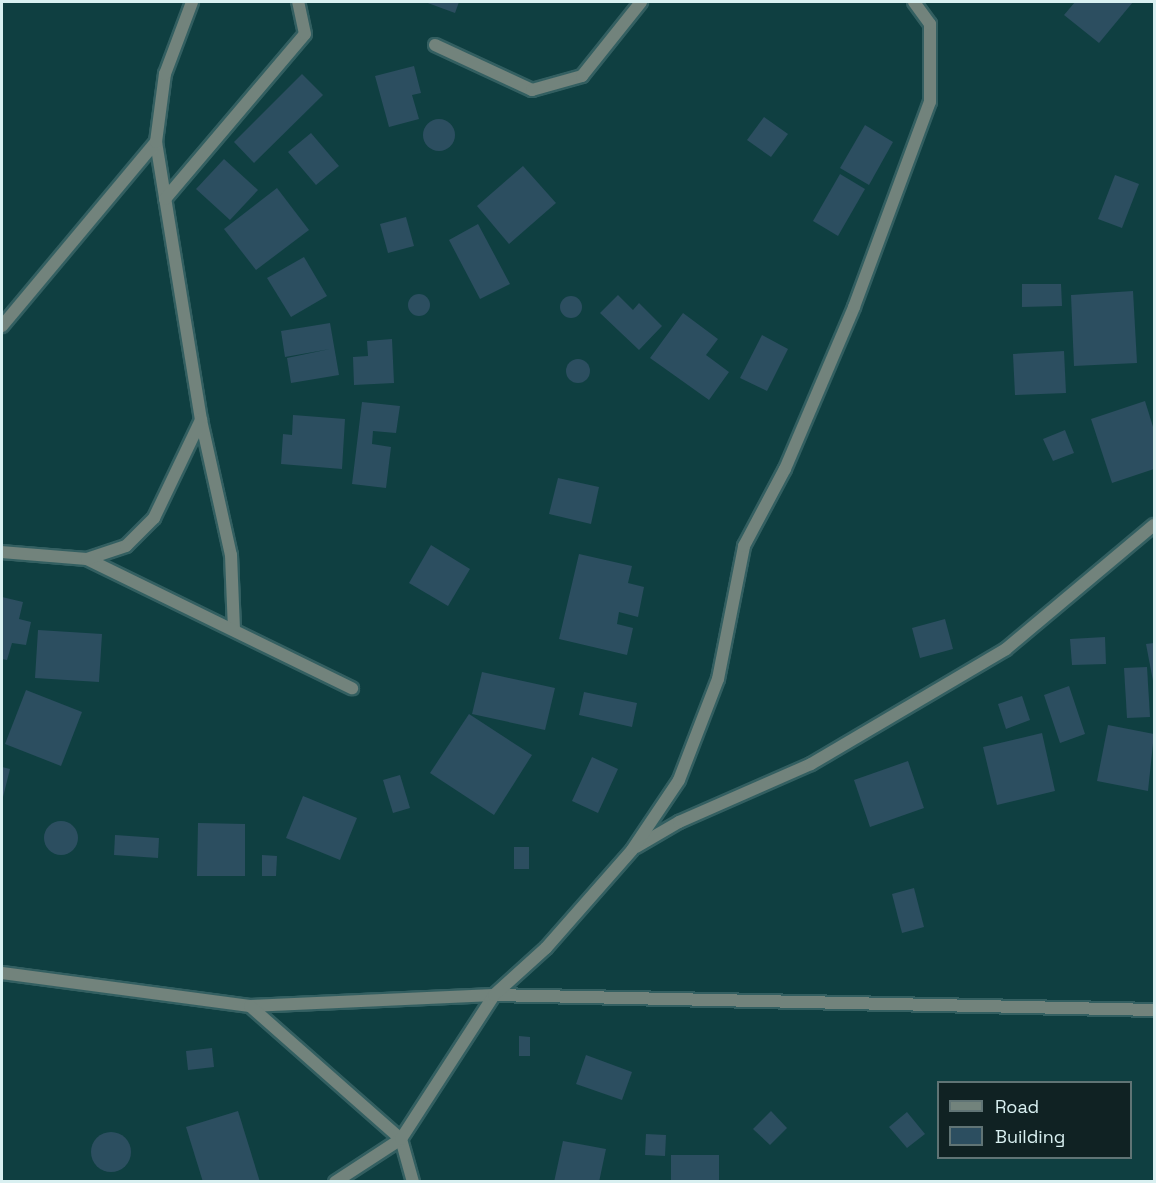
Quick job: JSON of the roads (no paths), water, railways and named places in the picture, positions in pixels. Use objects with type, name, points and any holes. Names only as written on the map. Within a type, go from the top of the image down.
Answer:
[{"type":"street","points":[[192,2],[165,74],[156,142],[201,420],[231,555],[234,628]]},
{"type":"street","points":[[165,199],[305,34],[298,2]]},
{"type":"street","points":[[435,45],[531,90],[582,76],[641,2]]},
{"type":"street","points":[[335,1182],[401,1139],[494,995],[546,948],[632,850],[679,780],[718,679],[744,546],[785,469],[854,307],[930,102],[930,24],[914,2]]},
{"type":"street","points":[[2,326],[156,142]]},
{"type":"street","points":[[87,559],[126,546],[154,518],[201,420]]},
{"type":"street","points":[[632,850],[679,822],[811,764],[1006,649],[1155,525]]},
{"type":"street","points":[[2,552],[87,559],[234,628],[256,644],[352,688]]},
{"type":"street","points":[[2,973],[250,1006],[494,995],[1155,1010]]},
{"type":"street","points":[[250,1006],[401,1139],[413,1182]]}]
